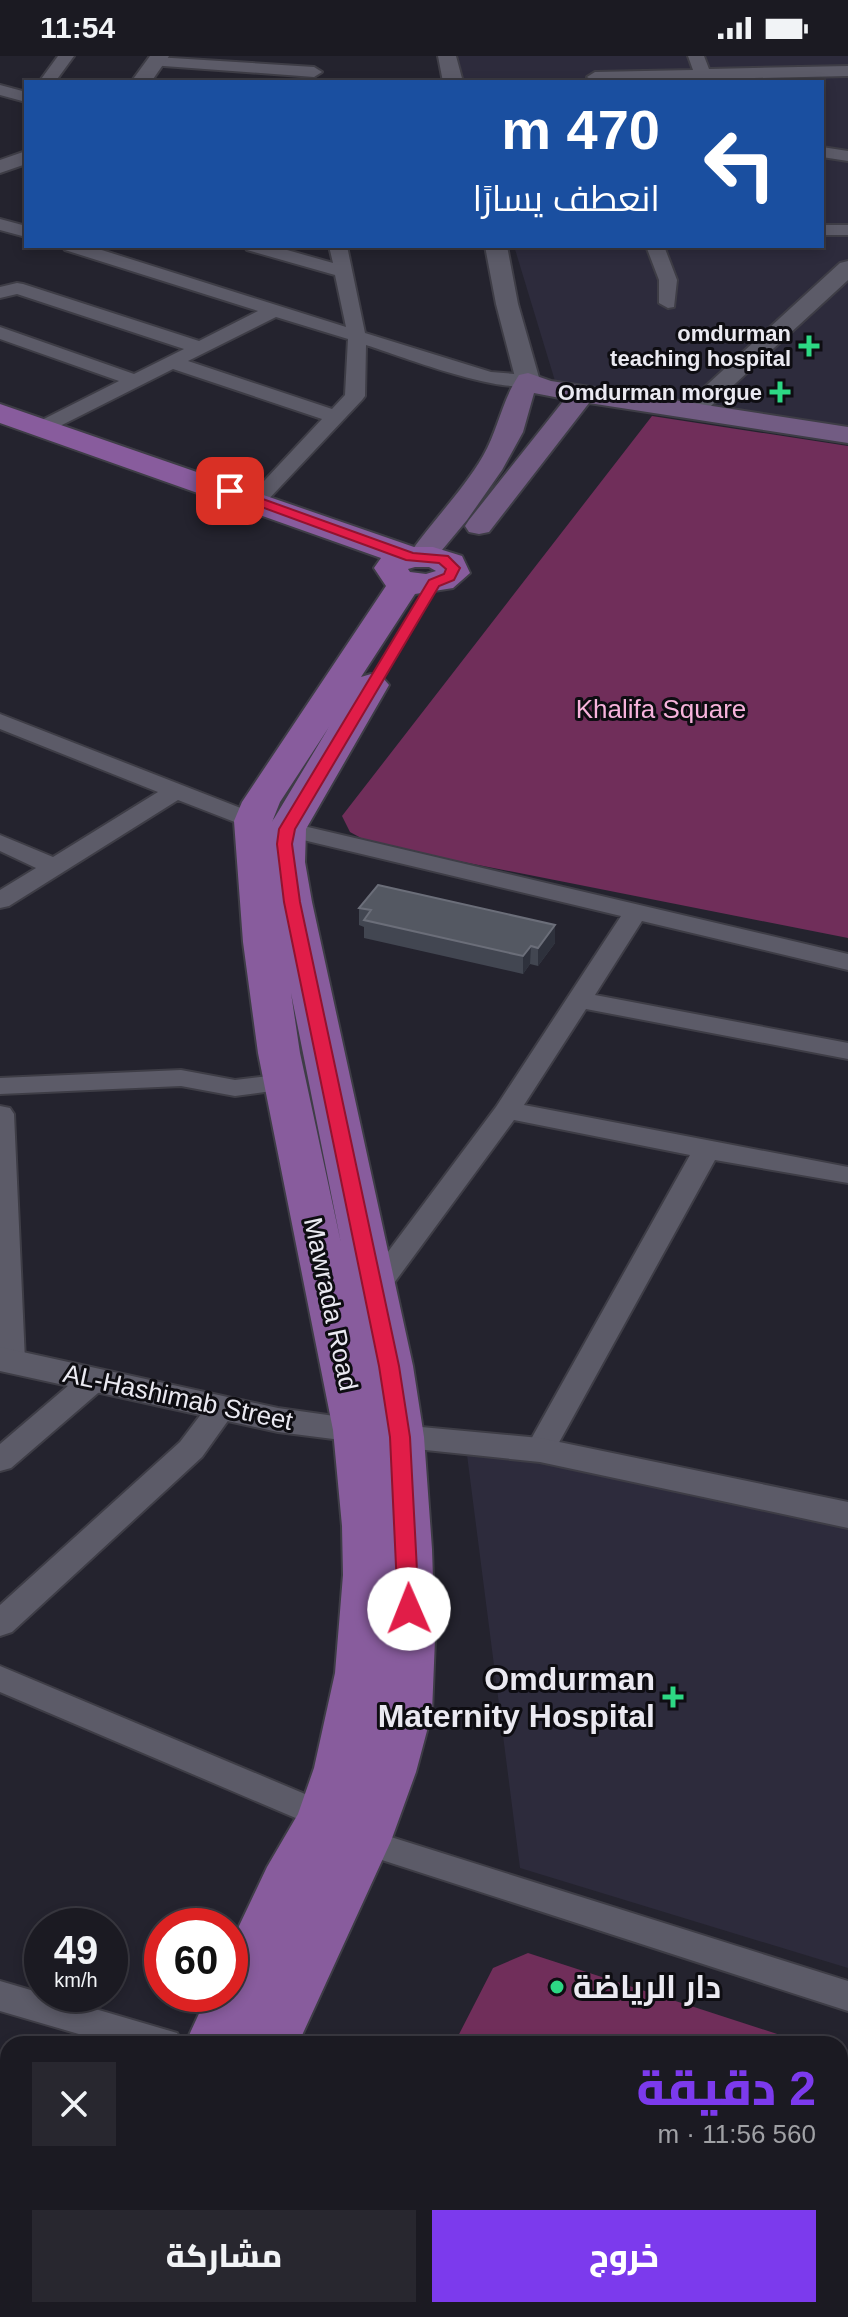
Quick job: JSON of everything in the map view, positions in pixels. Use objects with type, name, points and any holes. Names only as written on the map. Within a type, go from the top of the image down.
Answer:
[{"type":"main road","points":[[270,825],[419,568],[488,471],[516,420],[519,392],[528,381],[546,388],[848,435]]},
{"type":"main road","points":[[419,568],[583,393]]},
{"type":"main road","points":[[0,413],[419,568]]},
{"type":"main road","points":[[0,434],[267,511]]},
{"type":"main road","name":"Mawrada Road","points":[[218,2036],[296,1864],[324,1816],[358,1701],[365,1635],[367,1551],[362,1464],[378,1433],[373,1292],[292,902],[285,853],[270,825]]},
{"type":"main road","name":"Mawrada Road","points":[[270,825],[262,927],[282,1068],[378,1433],[409,1639],[405,1712],[389,1772],[363,1841],[273,2036]]},
{"type":"main road","points":[[282,1068],[323,1046]]},
{"type":"street","points":[[48,80],[66,56]]},
{"type":"street","points":[[447,56],[453,80]]},
{"type":"street","points":[[588,56],[596,80],[848,71]]},
{"type":"street","points":[[642,56],[650,76]]},
{"type":"street","points":[[696,56],[705,78]]},
{"type":"street","points":[[142,80],[158,59],[313,70]]},
{"type":"street","points":[[0,90],[24,96]]},
{"type":"street","points":[[824,152],[848,156]]},
{"type":"street","points":[[0,167],[24,158]]},
{"type":"street","points":[[2,224],[24,215]]},
{"type":"street","points":[[2,224],[24,231]]},
{"type":"street","points":[[824,230],[848,230]]},
{"type":"street","points":[[77,248],[489,378],[528,381],[507,304],[496,248]]},
{"type":"street","points":[[260,248],[342,271]]},
{"type":"street","points":[[267,511],[335,417],[355,396],[357,337],[338,248]]},
{"type":"street","points":[[656,248],[668,280],[668,303]]},
{"type":"street","points":[[693,410],[848,268]]},
{"type":"street","points":[[0,293],[17,288],[198,347]]},
{"type":"street","points":[[43,427],[275,310]]},
{"type":"street","points":[[0,333],[134,380]]},
{"type":"street","points":[[171,362],[335,417]]},
{"type":"street","points":[[0,721],[270,825],[848,962]]},
{"type":"street","points":[[0,901],[176,791]]},
{"type":"street","points":[[0,842],[53,866]]},
{"type":"street","points":[[373,1292],[507,1110],[635,913]]},
{"type":"street","points":[[579,1000],[848,1051]]},
{"type":"street","points":[[0,1086],[181,1078],[235,1088],[282,1068]]},
{"type":"street","points":[[507,1110],[848,1175]]},
{"type":"street","points":[[0,1114],[8,1263],[5,1360]]},
{"type":"street","points":[[540,1450],[707,1150]]},
{"type":"street","name":"AL-Hashimab Street","points":[[5,1360],[278,1420],[540,1450],[848,1515]]},
{"type":"street","points":[[0,1461],[94,1380]]},
{"type":"street","points":[[0,1624],[130,1503],[188,1455],[208,1433],[222,1408]]},
{"type":"street","points":[[0,1678],[324,1816],[363,1841],[848,1996]]},
{"type":"street","points":[[0,1996],[137,2036]]},
{"type":"shaded area","points":[[457,56],[848,56],[848,434],[555,381],[515,248],[824,248],[824,80],[464,80]]},
{"type":"shaded area","name":"Omdurman Maternity Hospital","points":[[466,1447],[848,1526],[848,1968],[520,1868]]},
{"type":"green space","name":"Khalifa Square","points":[[652,416],[848,446],[848,938],[372,844],[350,832],[342,816]]},
{"type":"green space","name":"دار الرياضة","points":[[528,1953],[783,2036],[458,2036],[493,1968]]},
{"type":"building","points":[[378,885],[555,925],[538,948],[531,946],[523,956],[364,920],[371,910],[359,908]]},
{"type":"place","name":"omdurman teaching hospital","points":[[809,346]]},
{"type":"place","name":"Omdurman morgue","points":[[780,392]]},
{"type":"place","name":"Omdurman Maternity Hospital","points":[[673,1697]]},
{"type":"place","name":"دار الرياضة","points":[[557,1987]]},
{"type":"route","points":[[230,491],[411,557],[443,559],[453,568],[450,577],[434,583],[361,702],[287,829],[285,844],[292,902],[389,1366],[400,1437],[409,1609]]}]
